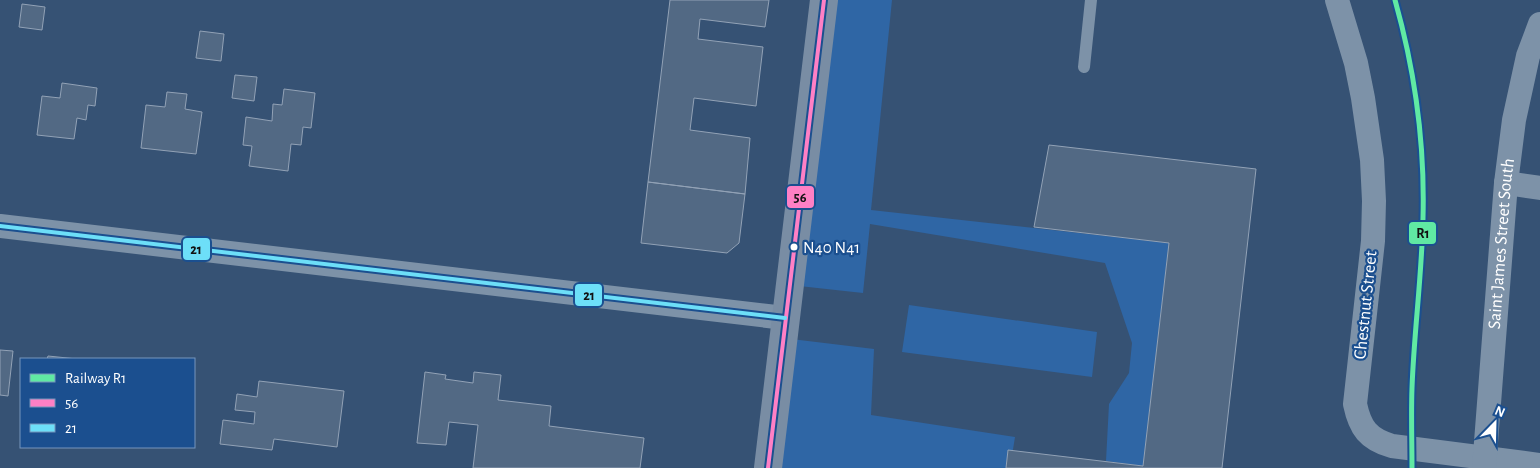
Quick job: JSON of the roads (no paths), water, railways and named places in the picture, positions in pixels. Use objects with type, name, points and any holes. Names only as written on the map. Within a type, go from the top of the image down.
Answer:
[{"type":"main road","points":[[768,468],[824,0]]},
{"type":"street","name":"Chestnut Street","points":[[1338,0],[1356,63],[1372,160],[1373,240],[1355,404],[1361,425],[1375,440],[1384,444],[1484,463],[1540,465]]},
{"type":"street","name":"Saint James Street South","points":[[1484,463],[1506,183],[1518,102],[1528,56],[1540,24]]},
{"type":"street","points":[[1506,183],[1540,188]]},
{"type":"street","points":[[0,226],[786,318]]},
{"type":"lane","points":[[1084,67],[1090,0]]},
{"type":"rail line","name":"R1","points":[[1395,0],[1408,54],[1417,108],[1423,190],[1420,282],[1412,388],[1412,468]]},
{"type":"place","name":"N40 N41","points":[[794,247]]}]
